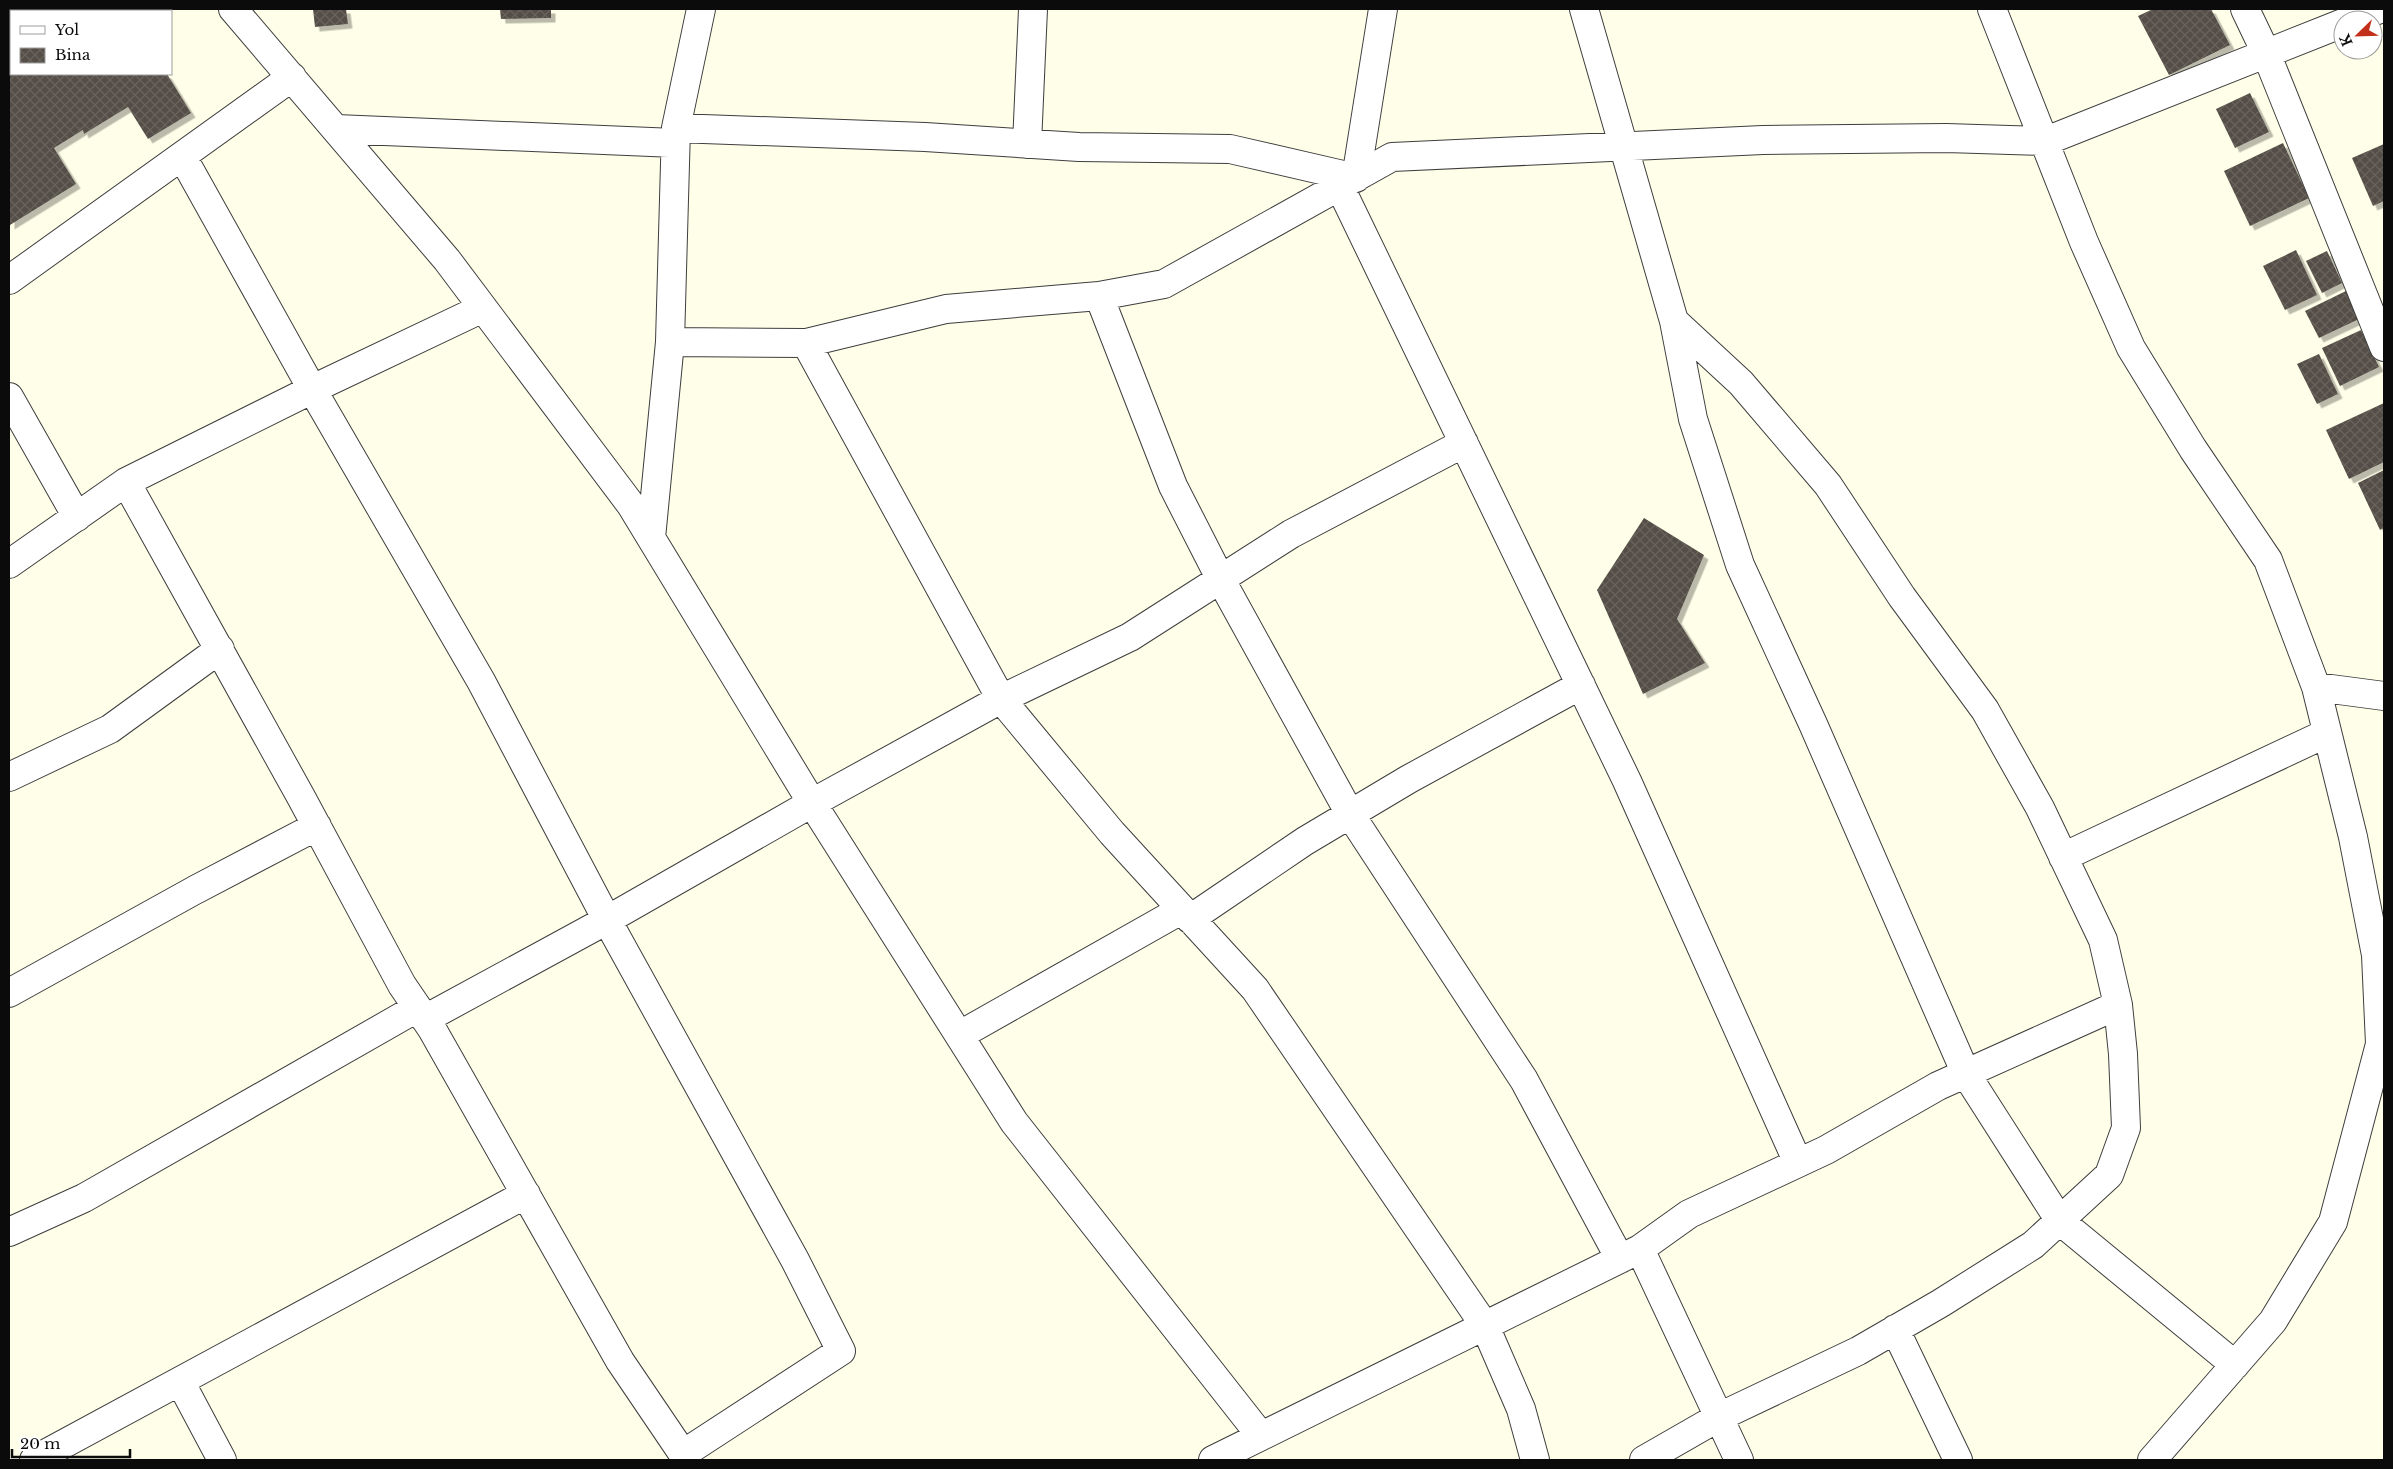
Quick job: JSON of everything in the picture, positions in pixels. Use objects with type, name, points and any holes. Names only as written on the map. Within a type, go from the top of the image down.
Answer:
[{"type":"street","points":[[233,9],[447,260],[630,504],[812,803],[1014,1122],[1261,1436]]},
{"type":"street","points":[[651,538],[670,342],[676,135],[701,9]]},
{"type":"street","points":[[1027,144],[1033,9]]},
{"type":"street","points":[[1383,9],[1348,182],[1464,443],[1627,781],[1798,1163]]},
{"type":"street","points":[[1584,9],[1674,321],[1693,419],[1740,565],[1816,732],[1966,1074],[2060,1221],[2235,1365]]},
{"type":"street","points":[[1992,9],[2046,141],[2084,242],[2131,348],[2193,449],[2268,560],[2316,687],[2352,837],[2376,955],[2382,1044],[2333,1222],[2273,1321],[2152,1460]]},
{"type":"street","points":[[2244,9],[2266,53],[2384,347]]},
{"type":"street","points":[[670,342],[806,343],[946,309],[1099,296],[1164,284],[1392,157],[1763,140],[1946,138],[2046,141],[2333,27]]},
{"type":"street","points":[[9,280],[292,77]]},
{"type":"street","points":[[336,129],[925,137],[1079,147],[1230,149],[1348,182]]},
{"type":"street","points":[[126,482],[220,649],[402,985],[421,1014],[526,1194],[620,1361],[685,1457],[841,1351],[795,1260],[607,920],[481,681],[312,390],[182,156]]},
{"type":"street","points":[[1099,296],[1173,486],[1221,580],[1350,814],[1524,1080],[1630,1254],[1718,1416],[1739,1460]]},
{"type":"street","points":[[9,564],[126,482],[483,308]]},
{"type":"street","points":[[1644,1460],[1718,1416],[1858,1351],[1941,1304],[2033,1245],[2109,1175],[2126,1128],[2123,1054],[2118,1005],[2103,940],[2040,808],[1985,710],[1902,596],[1828,485],[1740,383],[1674,321]]},
{"type":"street","points":[[806,343],[1001,699],[1112,833],[1255,989],[1485,1326],[1521,1409],[1535,1460]]},
{"type":"street","points":[[9,397],[77,518]]},
{"type":"street","points":[[9,1232],[84,1198],[421,1014],[607,920],[812,803],[1001,699],[1130,637],[1291,534],[1464,443]]},
{"type":"street","points":[[9,777],[110,729],[220,649]]},
{"type":"street","points":[[960,1035],[1185,914],[1409,779],[1581,685]]},
{"type":"street","points":[[2316,687],[2384,696]]},
{"type":"street","points":[[2063,857],[2327,734]]},
{"type":"street","points":[[9,992],[195,890],[317,826]]},
{"type":"street","points":[[1213,1460],[1630,1254],[1689,1214],[1826,1150],[1938,1086],[2118,1005]]},
{"type":"street","points":[[34,1460],[181,1383],[526,1194]]},
{"type":"street","points":[[1895,1329],[1958,1460]]},
{"type":"street","points":[[181,1383],[222,1460]]},
{"type":"building","points":[[127,9],[128,10],[99,10]]},
{"type":"building","points":[[313,9],[346,9],[348,24],[315,27]]},
{"type":"building","points":[[500,9],[551,9],[551,18],[501,19]]},
{"type":"building","points":[[2153,9],[2211,9],[2230,45],[2169,75],[2138,16]]},
{"type":"building","points":[[9,65],[10,75],[168,75],[191,113],[148,139],[128,107],[84,134],[83,130],[54,148],[76,184],[10,225]]},
{"type":"building","points":[[2250,93],[2269,132],[2235,148],[2216,109]]},
{"type":"building","points":[[2283,143],[2309,198],[2250,226],[2224,171]]},
{"type":"building","points":[[2384,144],[2384,201],[2373,206],[2352,158]]},
{"type":"building","points":[[2296,250],[2317,295],[2285,310],[2263,266]]},
{"type":"building","points":[[2327,251],[2342,283],[2322,293],[2306,261]]},
{"type":"building","points":[[2346,291],[2359,319],[2319,338],[2305,311]]},
{"type":"building","points":[[2361,330],[2379,367],[2340,386],[2322,348]]},
{"type":"building","points":[[2319,354],[2338,394],[2317,404],[2297,364]]},
{"type":"building","points":[[2384,403],[2384,462],[2349,479],[2326,430]]},
{"type":"building","points":[[2384,470],[2384,528],[2380,530],[2358,483]]},
{"type":"building","points":[[1644,518],[1704,555],[1677,619],[1705,663],[1643,694],[1597,590]]}]
